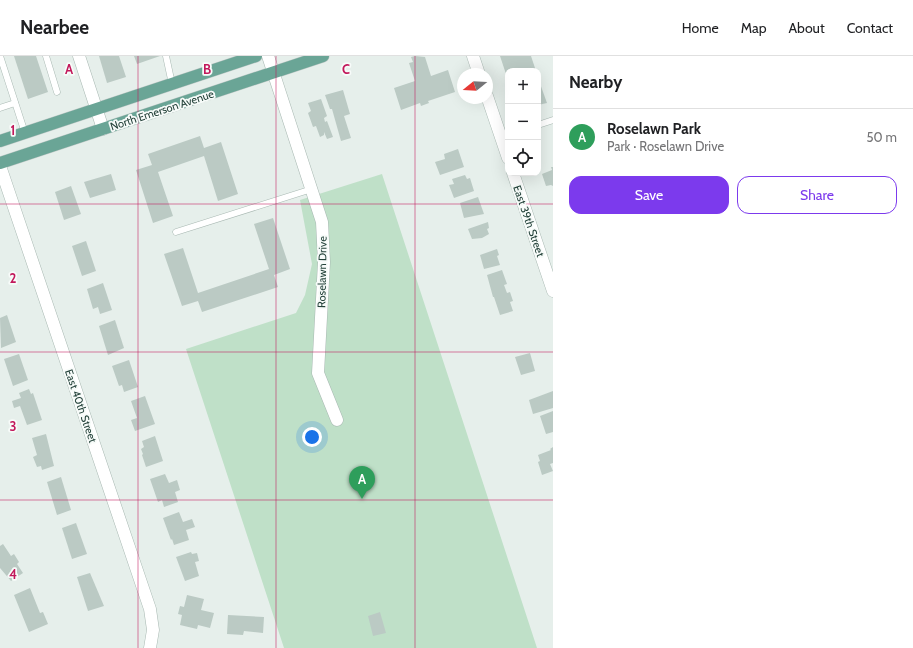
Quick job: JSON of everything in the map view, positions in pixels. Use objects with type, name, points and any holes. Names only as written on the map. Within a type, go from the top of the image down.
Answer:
[{"type":"main road","name":"North Emerson Avenue","points":[[0,141],[256,56]]},
{"type":"main road","name":"North Emerson Avenue","points":[[0,164],[323,56]]},
{"type":"street","points":[[79,56],[103,129]]},
{"type":"street","name":"Roselawn Drive","points":[[268,56],[322,222],[324,256],[318,373],[336,420]]},
{"type":"street","points":[[473,56],[477,68]]},
{"type":"street","points":[[491,104],[505,137]]},
{"type":"street","name":"East 40th Street","points":[[0,164],[150,609],[153,630],[150,648]]},
{"type":"street","name":"East 39th Street","points":[[514,176],[553,291]]},
{"type":"lane","points":[[0,56],[3,75],[15,103],[25,133]]},
{"type":"lane","points":[[46,56],[57,92]]},
{"type":"lane","points":[[166,56],[172,84]]},
{"type":"lane","points":[[0,108],[15,103]]},
{"type":"lane","points":[[541,124],[553,120]]},
{"type":"lane","points":[[176,232],[312,189]]},
{"type":"green space","points":[[382,174],[537,648],[284,648],[186,349],[296,313],[305,295],[312,264],[300,200]]},
{"type":"building","points":[[14,56],[36,56],[48,92],[28,99]]},
{"type":"building","points":[[99,56],[119,56],[126,77],[107,83]]},
{"type":"building","points":[[134,56],[160,56],[137,64]]},
{"type":"building","points":[[500,56],[531,56],[535,68],[505,68],[505,71]]},
{"type":"building","points":[[411,57],[425,57],[431,76],[448,70],[455,92],[428,101],[429,103],[421,106],[420,103],[401,110],[394,88],[415,81],[409,63],[413,62]]},
{"type":"building","points":[[541,86],[547,103],[541,104]]},
{"type":"building","points":[[343,90],[350,114],[344,116],[351,138],[341,141],[332,109],[330,109],[325,95]]},
{"type":"building","points":[[321,99],[327,116],[324,118],[325,122],[327,121],[333,137],[327,139],[324,132],[324,135],[320,137],[316,126],[313,127],[308,113],[311,111],[308,103]]},
{"type":"building","points":[[200,136],[204,148],[221,142],[238,194],[218,201],[204,156],[158,172],[173,216],[153,223],[136,170],[152,165],[148,154]]},
{"type":"building","points":[[458,149],[464,167],[440,175],[435,162],[445,159],[444,154]]},
{"type":"building","points":[[551,167],[553,167],[553,186],[546,186],[542,174],[552,170]]},
{"type":"building","points":[[111,174],[116,190],[90,198],[84,182]]},
{"type":"building","points":[[465,175],[467,179],[470,178],[474,191],[454,198],[449,185],[454,184],[452,179]]},
{"type":"building","points":[[71,186],[81,214],[64,220],[55,192]]},
{"type":"building","points":[[478,197],[484,214],[464,218],[460,203]]},
{"type":"building","points":[[273,218],[290,269],[274,275],[278,287],[202,312],[198,301],[182,306],[164,254],[183,248],[198,293],[269,269],[254,224]]},
{"type":"building","points":[[488,222],[489,228],[487,229],[489,234],[482,238],[472,239],[468,229]]},
{"type":"building","points":[[86,241],[96,271],[82,276],[72,246]]},
{"type":"building","points":[[497,249],[499,255],[497,256],[500,265],[484,269],[480,255]]},
{"type":"building","points":[[502,270],[507,284],[504,285],[507,293],[510,292],[513,301],[510,302],[513,311],[500,315],[487,275]]},
{"type":"building","points":[[103,283],[112,310],[100,314],[98,307],[93,309],[87,289]]},
{"type":"building","points":[[7,315],[16,342],[1,348],[0,318]]},
{"type":"building","points":[[115,320],[124,348],[108,355],[99,326]]},
{"type":"building","points":[[530,353],[535,371],[521,375],[515,357]]},
{"type":"building","points":[[19,354],[28,380],[13,386],[4,359]]},
{"type":"building","points":[[129,360],[138,387],[124,392],[122,385],[119,386],[112,366]]},
{"type":"building","points":[[29,389],[31,394],[33,393],[42,420],[27,425],[20,406],[14,408],[12,401],[21,398],[19,393]]},
{"type":"building","points":[[553,391],[553,408],[533,414],[529,400]]},
{"type":"building","points":[[145,396],[155,424],[135,431],[131,420],[137,418],[131,401]]},
{"type":"building","points":[[553,411],[553,432],[546,434],[540,416]]},
{"type":"building","points":[[46,434],[54,466],[42,470],[41,466],[37,467],[33,457],[37,455],[32,438]]},
{"type":"building","points":[[155,436],[163,461],[146,467],[141,449],[144,447],[142,441]]},
{"type":"building","points":[[553,447],[553,463],[550,464],[553,471],[542,475],[538,462],[540,461],[538,455],[551,450],[550,449]]},
{"type":"building","points":[[165,474],[169,483],[177,480],[180,490],[175,492],[178,502],[164,507],[162,500],[158,502],[150,479]]},
{"type":"building","points":[[61,477],[71,510],[57,515],[47,482]]},
{"type":"building","points":[[179,512],[183,522],[192,519],[195,527],[186,530],[189,540],[174,545],[163,518]]},
{"type":"building","points":[[76,523],[87,554],[72,559],[62,528]]},
{"type":"building","points":[[3,544],[11,556],[14,554],[19,562],[17,564],[23,573],[11,581],[0,568],[0,546]]},
{"type":"building","points":[[191,552],[192,554],[197,553],[199,561],[195,562],[199,576],[185,581],[176,557]]},
{"type":"building","points":[[90,573],[104,606],[88,611],[77,577]]},
{"type":"building","points":[[30,588],[40,613],[43,612],[48,624],[29,632],[14,595]]},
{"type":"building","points":[[187,595],[204,599],[201,610],[214,613],[210,628],[198,625],[197,629],[180,625],[182,615],[178,614],[180,606],[184,607]]},
{"type":"building","points":[[380,612],[386,633],[373,636],[368,616]]},
{"type":"building","points":[[228,615],[264,617],[263,633],[244,631],[243,635],[227,634]]},
{"type":"place","name":"Roselawn Park","points":[[362,499]]}]
